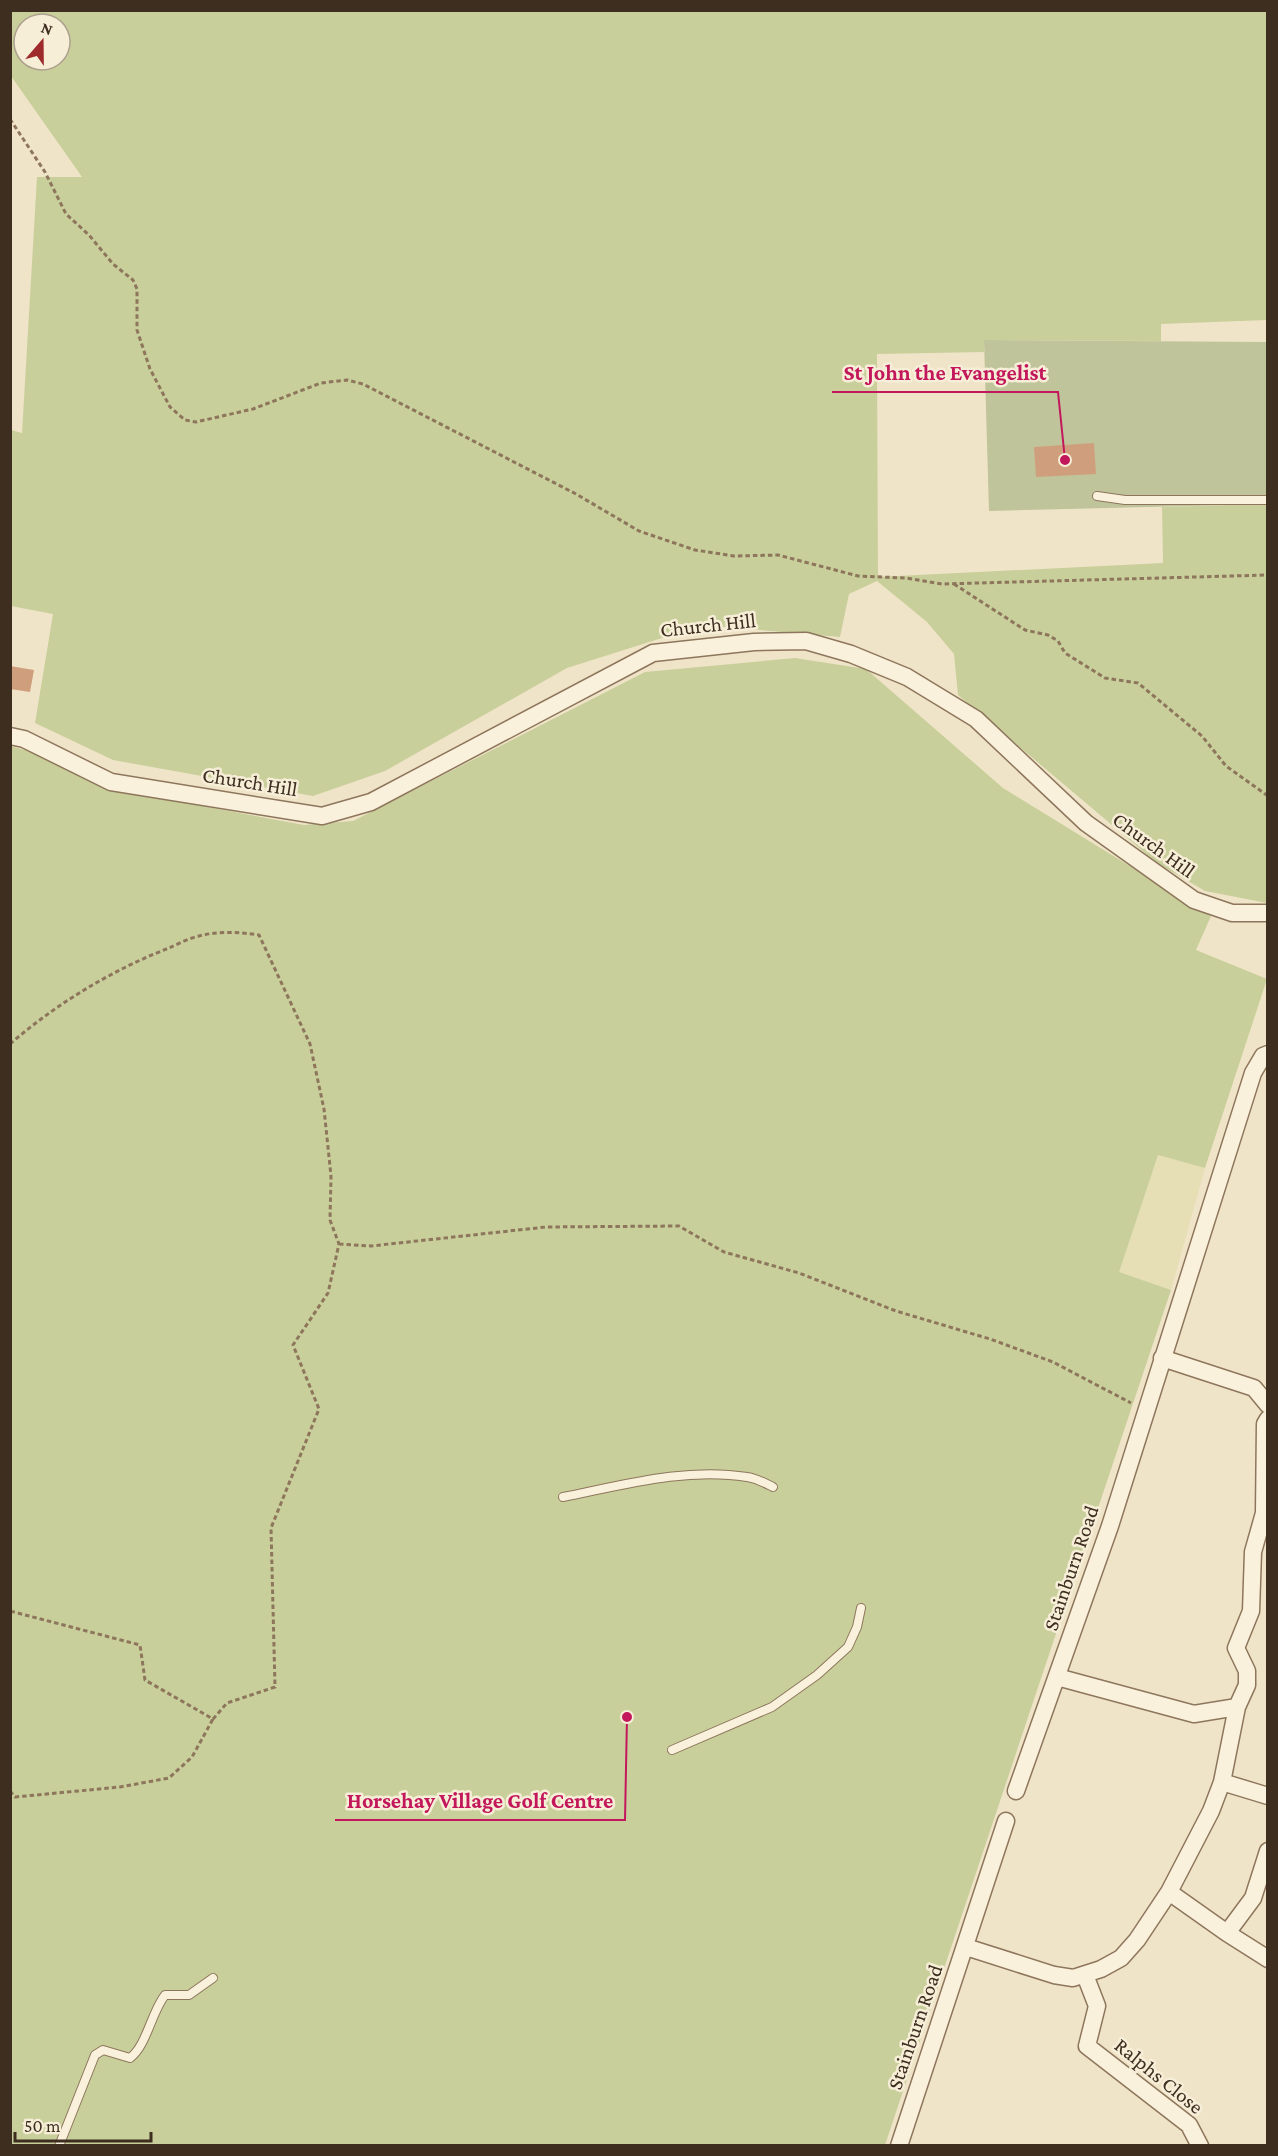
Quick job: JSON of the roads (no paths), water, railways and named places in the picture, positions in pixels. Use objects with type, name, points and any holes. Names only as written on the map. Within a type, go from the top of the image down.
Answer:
[{"type":"street","name":"Church Hill","points":[[10,736],[24,739],[111,782],[322,816],[371,802],[653,653],[754,642],[806,641],[851,654],[907,677],[976,719],[1086,823],[1194,900],[1232,913],[1268,913]]},
{"type":"street","name":"Stainburn Road","points":[[1016,1791],[1110,1526],[1253,1073],[1263,1056],[1268,1054]]},
{"type":"street","points":[[1162,1358],[1254,1388],[1268,1405]]},
{"type":"street","points":[[966,1947],[1054,1975],[1073,1978],[1085,1975],[1121,1958],[1137,1940],[1168,1892],[1211,1811],[1222,1782],[1237,1707],[1247,1685],[1247,1671],[1236,1648],[1259,1612],[1254,1552],[1264,1513],[1265,1424],[1268,1419]]},
{"type":"street","points":[[1057,1677],[1194,1714],[1237,1707]]},
{"type":"street","points":[[1222,1782],[1268,1796]]},
{"type":"street","name":"Stainburn Road","points":[[905,2144],[991,1862],[1006,1821]]},
{"type":"street","points":[[1227,1933],[1253,1898],[1268,1851]]},
{"type":"street","points":[[1168,1892],[1268,1959]]},
{"type":"street","name":"Ralphs Close","points":[[1085,1975],[1097,2007],[1087,2046],[1189,2125],[1200,2145]]},
{"type":"lane","points":[[1097,496],[1125,500],[1268,500]]},
{"type":"lane","points":[[563,1497],[649,1480],[700,1474],[750,1477],[773,1487]]},
{"type":"lane","points":[[672,1750],[772,1707],[817,1675],[848,1647],[857,1627],[861,1608]]},
{"type":"lane","points":[[59,2145],[94,2055],[104,2050],[129,2058],[137,2052],[158,2004],[165,1995],[189,1995],[213,1978]]},
{"type":"place","name":"St John the Evangelist","points":[[1065,460]]},
{"type":"place","name":"Horsehay Village Golf Centre","points":[[627,1717]]}]
